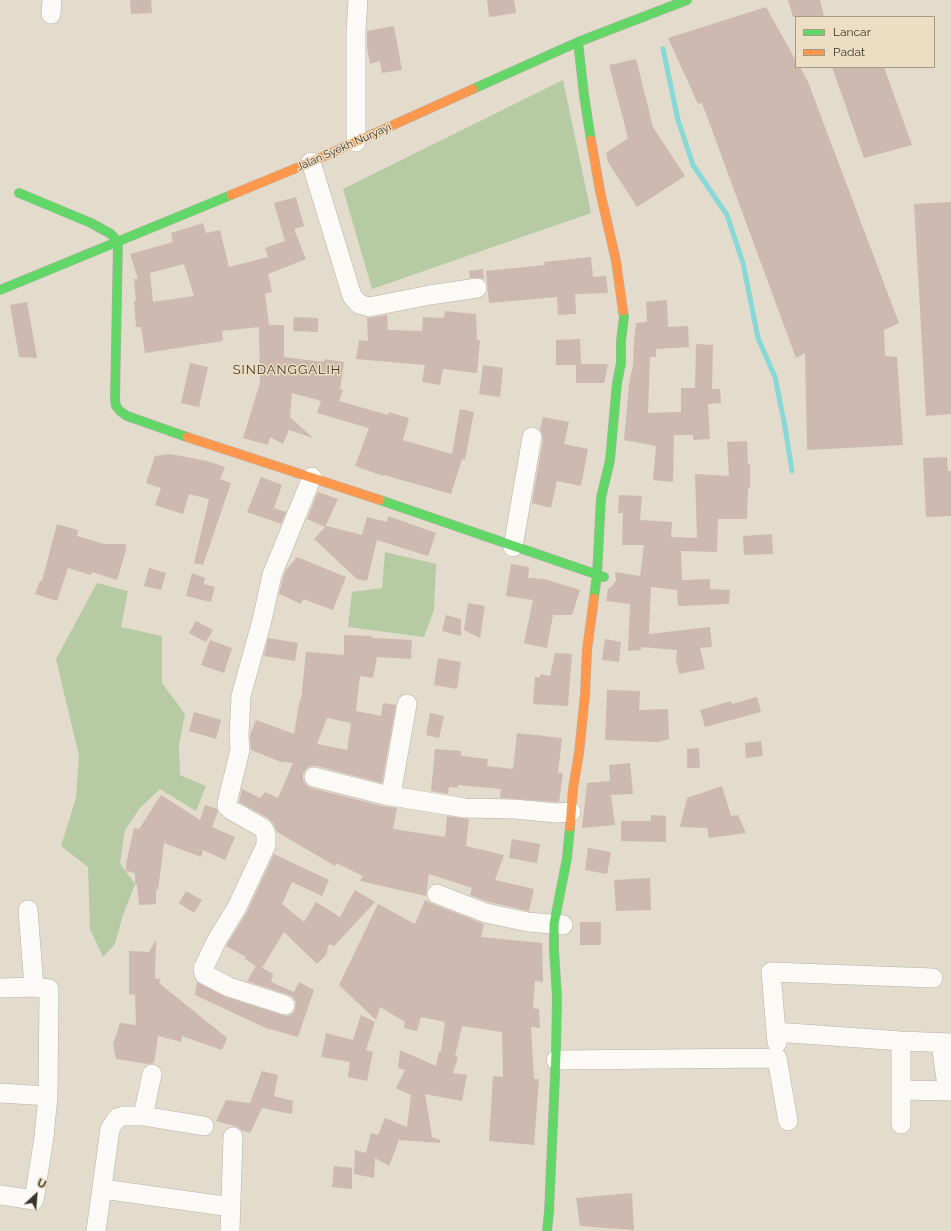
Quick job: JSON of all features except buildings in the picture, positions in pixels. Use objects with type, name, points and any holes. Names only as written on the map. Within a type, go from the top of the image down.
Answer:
[{"type":"street","points":[[356,142],[356,31],[358,0]]},
{"type":"street","name":"Jalan Syekh Nuryayi","points":[[0,290],[311,162],[578,42],[686,0]]},
{"type":"street","points":[[547,1231],[556,1060],[557,997],[554,950],[559,925],[573,789],[579,753],[587,650],[600,576],[602,498],[610,460],[617,383],[622,363],[620,341],[624,317],[616,261],[600,191],[584,95],[578,42]]},
{"type":"street","points":[[311,162],[352,296],[359,304],[369,307],[430,295],[477,288]]},
{"type":"street","points":[[20,193],[91,223],[110,234],[118,242],[115,399],[116,406],[127,416],[220,448],[312,477],[600,576]]},
{"type":"street","points":[[513,547],[532,437]]},
{"type":"street","points":[[285,1005],[229,988],[204,974],[204,969],[217,940],[237,907],[266,845],[266,834],[263,828],[232,810],[227,806],[227,803],[240,750],[239,736],[241,696],[262,620],[272,576],[312,477]]},
{"type":"street","points":[[391,795],[407,704]]},
{"type":"street","points":[[314,777],[385,795],[465,808],[514,809],[557,813],[571,812]]},
{"type":"street","points":[[438,894],[486,913],[528,922],[559,925]]},
{"type":"street","points":[[28,910],[34,987]]},
{"type":"street","points":[[788,1121],[777,1058],[771,972],[933,978]]},
{"type":"street","points":[[0,988],[34,987],[49,989],[48,1096],[44,1137],[34,1200],[0,1195]]},
{"type":"street","points":[[776,1032],[946,1043],[946,1079],[951,1086]]},
{"type":"street","points":[[901,1041],[901,1124]]},
{"type":"street","points":[[556,1060],[777,1058]]},
{"type":"street","points":[[143,1116],[152,1074]]},
{"type":"street","points":[[901,1090],[951,1091]]},
{"type":"street","points":[[0,1093],[48,1096]]},
{"type":"street","points":[[96,1231],[103,1189],[110,1129],[117,1118],[123,1116],[143,1116],[204,1126]]},
{"type":"street","points":[[230,1231],[233,1137]]},
{"type":"street","points":[[103,1189],[231,1207]]},
{"type":"green space","points":[[563,80],[591,213],[372,289],[343,189]]},
{"type":"green space","points":[[385,552],[436,564],[434,610],[424,637],[348,627],[352,592],[382,588]]},
{"type":"green space","points":[[97,583],[128,591],[121,627],[162,636],[162,683],[185,714],[179,746],[180,775],[206,786],[196,811],[160,789],[140,808],[125,830],[120,863],[135,884],[123,915],[115,944],[103,957],[90,929],[88,867],[61,846],[76,798],[79,756],[56,659]]},
{"type":"waterway","points":[[663,49],[678,120],[693,165],[727,215],[743,263],[758,338],[775,377],[792,471]]},
{"type":"traffic: fast","points":[[473,89],[578,42],[687,0]]},
{"type":"traffic: fast","points":[[578,42],[591,140]]},
{"type":"traffic: fast","points":[[19,193],[91,223],[111,234],[118,242],[116,406],[127,416],[187,437]]},
{"type":"traffic: fast","points":[[0,290],[231,195]]},
{"type":"traffic: fast","points":[[594,598],[597,575],[601,498],[610,460],[617,383],[621,363],[621,341],[624,317],[623,311]]},
{"type":"traffic: fast","points":[[380,500],[604,577]]},
{"type":"traffic: fast","points":[[547,1231],[556,1053],[557,997],[554,924],[567,858],[570,827]]},
{"type":"traffic: slow","points":[[231,195],[311,162],[473,89]]},
{"type":"traffic: slow","points":[[591,140],[600,191],[616,261],[623,311]]},
{"type":"traffic: slow","points":[[187,437],[380,500]]},
{"type":"traffic: slow","points":[[570,827],[573,789],[579,753],[585,695],[587,650],[594,598]]},
{"type":"district","name":"SINDANGGALIH","points":[[287,370]]}]
